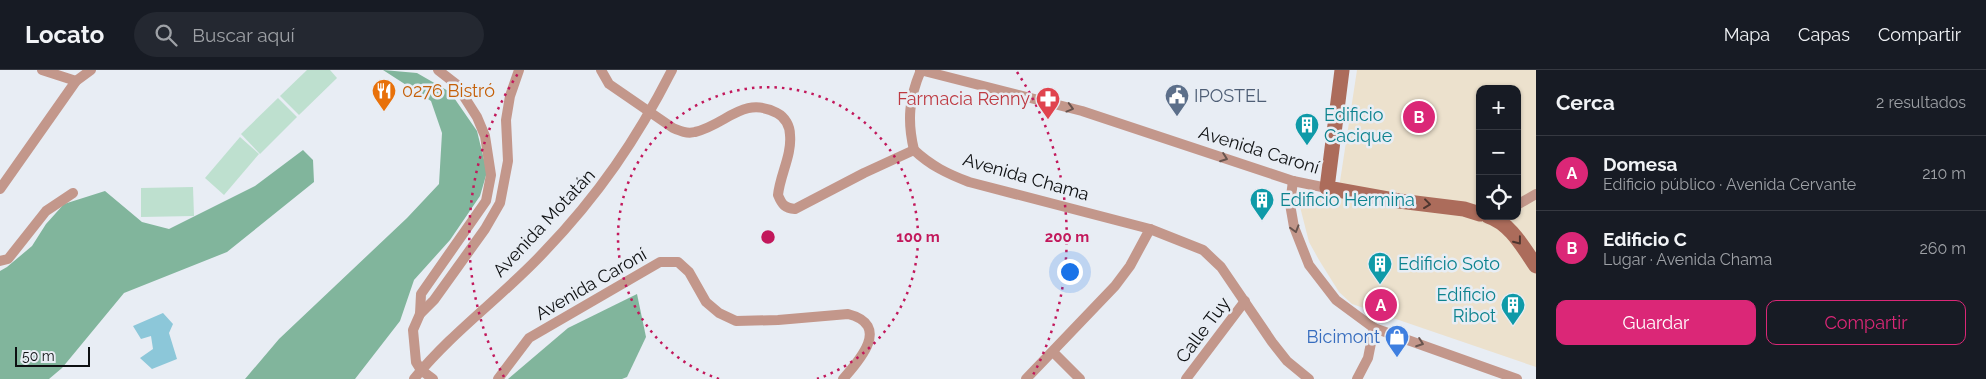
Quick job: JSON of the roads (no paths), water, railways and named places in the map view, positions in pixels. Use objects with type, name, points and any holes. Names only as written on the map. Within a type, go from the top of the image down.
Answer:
[{"type":"street","points":[[42,70],[76,81]]},
{"type":"street","points":[[0,189],[76,81],[91,70]]},
{"type":"street","points":[[433,379],[421,370],[416,362],[413,344],[413,330],[420,314],[421,294],[486,201],[491,175],[485,136],[477,117],[456,84],[438,70]]},
{"type":"street","points":[[420,314],[434,300],[480,236],[500,203],[508,161],[506,120],[510,96],[519,70]]},
{"type":"street","points":[[601,70],[609,84],[673,128],[684,133],[695,133],[738,112],[756,106],[781,114],[788,123],[790,135],[778,195],[781,202],[787,208],[795,209],[864,173],[914,150],[909,114],[910,98],[921,70]]},
{"type":"street","name":"Avenida Motatán","points":[[414,379],[421,370],[544,252],[604,184],[650,112],[672,70]]},
{"type":"street","name":"Avenida Caroní","points":[[921,70],[1082,111],[1293,181],[1327,188]]},
{"type":"street","points":[[1342,70],[1327,188],[1399,201],[1464,209],[1476,213]]},
{"type":"street","name":"Avenida Chama","points":[[914,150],[928,163],[943,172],[970,182],[1150,229],[1203,250],[1221,267],[1287,361],[1310,379]]},
{"type":"street","points":[[1293,181],[1290,204],[1294,227],[1309,265],[1323,286],[1336,300],[1374,328],[1517,379]]},
{"type":"street","points":[[0,262],[8,259],[46,211],[73,193]]},
{"type":"street","points":[[1521,203],[1536,194]]},
{"type":"street","points":[[1499,220],[1516,238],[1536,266]]},
{"type":"street","points":[[1026,379],[1115,286],[1130,266],[1150,229]]},
{"type":"street","name":"Avenida Caroní","points":[[498,379],[530,338],[660,262],[678,262],[689,272],[706,302],[719,313],[736,320],[778,320],[848,314],[858,317],[867,326],[870,340],[866,351],[843,379]]},
{"type":"street","name":"Calle Tuy","points":[[1186,379],[1245,301]]},
{"type":"street","points":[[1357,379],[1368,358],[1374,328]]},
{"type":"street","points":[[1053,352],[1080,379]]},
{"type":"water","points":[[163,313],[173,324],[169,333],[177,359],[152,369],[140,358],[153,349],[151,336],[141,339],[133,326]]},
{"type":"place","name":"0276 Bistró","points":[[384,112]]},
{"type":"place","name":"IPOSTEL","points":[[1177,117]]},
{"type":"place","name":"Edificio C","points":[[1419,117]]},
{"type":"place","name":"Farmacia Renny","points":[[1048,120]]},
{"type":"place","name":"Edificio Cacique","points":[[1307,146]]},
{"type":"place","name":"Edificio Hermina","points":[[1262,221]]},
{"type":"place","name":"Edificio Soto","points":[[1380,285]]},
{"type":"place","name":"Domesa","points":[[1381,305]]},
{"type":"place","name":"Edificio Ribot","points":[[1513,326]]},
{"type":"place","name":"Bicimont","points":[[1397,358]]}]
